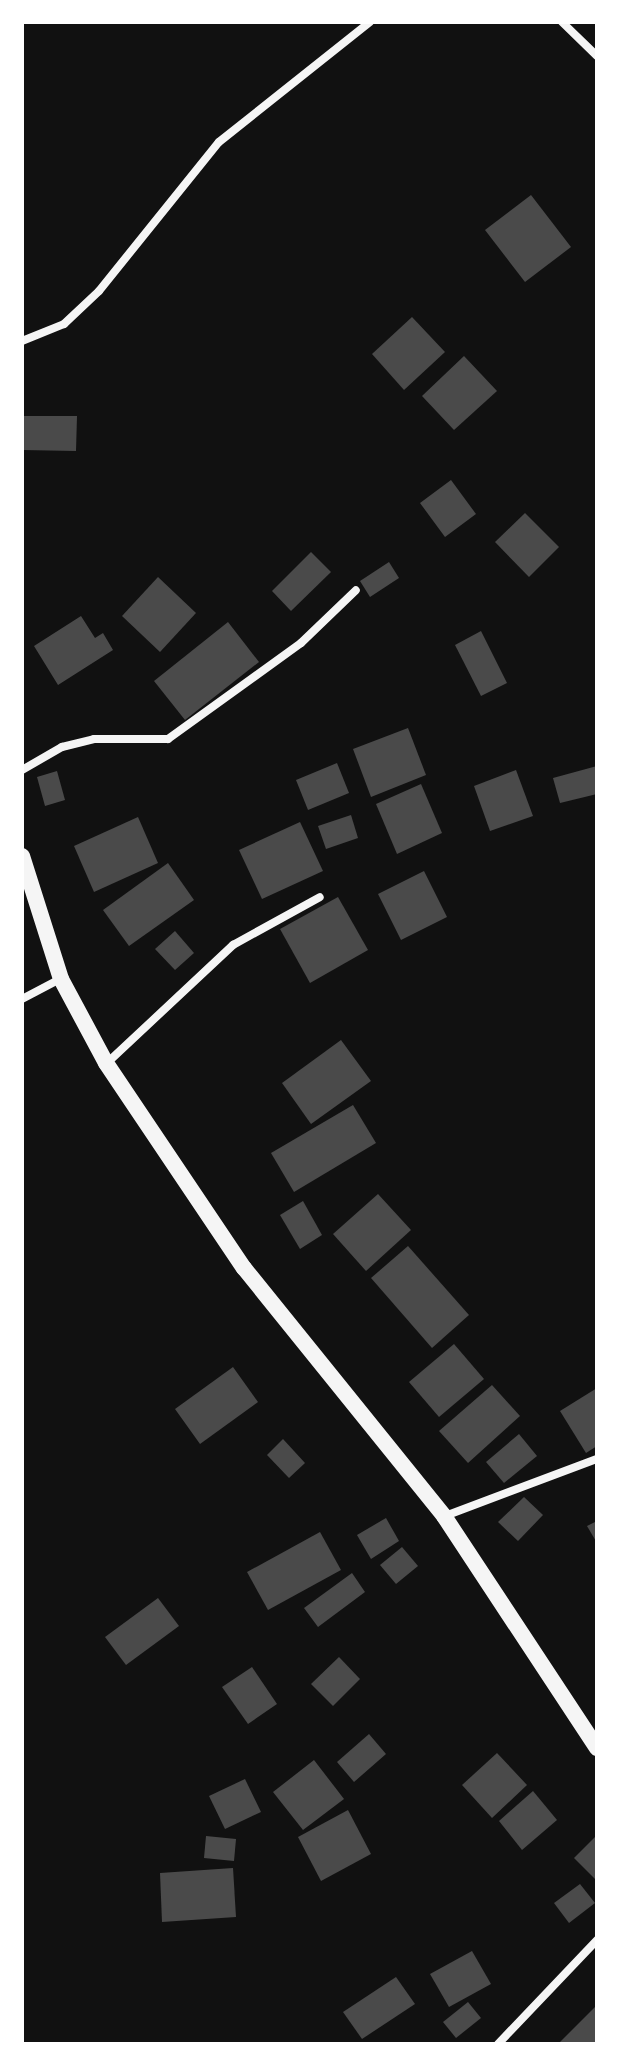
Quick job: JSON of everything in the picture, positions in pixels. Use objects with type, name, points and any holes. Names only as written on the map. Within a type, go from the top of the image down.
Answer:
[{"type":"main road","points":[[22,856],[61,979],[106,1063],[244,1268],[444,1516],[597,1748]]},
{"type":"street","points":[[22,341],[64,324],[99,291],[219,142],[370,22]]},
{"type":"street","points":[[562,22],[597,56]]},
{"type":"street","points":[[22,770],[62,747],[83,742],[168,739],[181,732],[301,643],[356,590]]},
{"type":"street","points":[[106,1063],[213,961],[320,897]]},
{"type":"street","points":[[22,999],[61,979]]},
{"type":"street","points":[[444,1516],[597,1459]]},
{"type":"street","points":[[498,2044],[597,1940]]},
{"type":"building","points":[[531,195],[571,247],[525,282],[485,230]]},
{"type":"building","points":[[412,317],[445,352],[404,390],[372,354]]},
{"type":"building","points":[[464,356],[497,391],[454,430],[422,396]]},
{"type":"building","points":[[23,416],[77,416],[76,451],[22,450]]},
{"type":"building","points":[[451,480],[476,514],[445,537],[420,503]]},
{"type":"building","points":[[525,513],[559,547],[529,577],[495,542]]},
{"type":"building","points":[[311,552],[331,572],[291,611],[272,591]]},
{"type":"building","points":[[389,562],[399,578],[370,597],[360,581]]},
{"type":"building","points":[[158,577],[196,613],[160,652],[122,616]]},
{"type":"building","points":[[81,616],[95,638],[103,633],[113,650],[58,685],[34,646]]},
{"type":"building","points":[[228,622],[259,662],[185,720],[154,681]]},
{"type":"building","points":[[481,631],[507,683],[481,696],[455,645]]},
{"type":"building","points":[[408,728],[426,775],[371,797],[353,749]]},
{"type":"building","points":[[337,763],[349,793],[308,810],[296,780]]},
{"type":"building","points":[[597,766],[597,794],[560,803],[553,778]]},
{"type":"building","points":[[516,770],[533,816],[490,831],[474,786]]},
{"type":"building","points":[[57,771],[65,800],[45,806],[37,777]]},
{"type":"building","points":[[421,784],[442,833],[397,854],[376,804]]},
{"type":"building","points":[[351,815],[358,838],[326,849],[318,826]]},
{"type":"building","points":[[138,817],[158,863],[94,892],[74,846]]},
{"type":"building","points":[[300,822],[323,871],[262,899],[239,850]]},
{"type":"building","points":[[168,863],[194,900],[129,946],[103,910]]},
{"type":"building","points":[[424,871],[447,917],[401,940],[378,894]]},
{"type":"building","points":[[338,897],[368,950],[310,983],[280,929]]},
{"type":"building","points":[[175,931],[194,953],[175,970],[155,949]]},
{"type":"building","points":[[341,1040],[371,1081],[311,1124],[282,1083]]},
{"type":"building","points":[[353,1105],[376,1143],[294,1192],[271,1153]]},
{"type":"building","points":[[378,1194],[411,1230],[366,1271],[333,1234]]},
{"type":"building","points":[[303,1201],[322,1235],[300,1249],[280,1215]]},
{"type":"building","points":[[408,1246],[469,1315],[432,1348],[371,1278]]},
{"type":"building","points":[[454,1344],[484,1379],[439,1417],[409,1382]]},
{"type":"building","points":[[233,1367],[258,1402],[200,1444],[175,1409]]},
{"type":"building","points":[[492,1385],[520,1416],[468,1463],[439,1431]]},
{"type":"building","points":[[597,1388],[597,1446],[586,1453],[560,1411]]},
{"type":"building","points":[[519,1434],[537,1456],[504,1483],[486,1462]]},
{"type":"building","points":[[283,1439],[305,1463],[289,1478],[267,1455]]},
{"type":"building","points":[[524,1497],[543,1515],[518,1541],[498,1522]]},
{"type":"building","points":[[386,1518],[399,1541],[371,1559],[357,1535]]},
{"type":"building","points":[[597,1521],[597,1543],[587,1526]]},
{"type":"building","points":[[320,1532],[341,1570],[268,1610],[247,1572]]},
{"type":"building","points":[[402,1547],[418,1566],[396,1584],[380,1565]]},
{"type":"building","points":[[352,1573],[365,1592],[318,1627],[304,1608]]},
{"type":"building","points":[[158,1598],[179,1626],[126,1665],[105,1637]]},
{"type":"building","points":[[339,1657],[360,1679],[333,1706],[311,1684]]},
{"type":"building","points":[[252,1667],[277,1704],[248,1724],[222,1687]]},
{"type":"building","points":[[369,1734],[386,1754],[354,1782],[337,1762]]},
{"type":"building","points":[[497,1753],[527,1785],[492,1818],[462,1785]]},
{"type":"building","points":[[314,1760],[344,1799],[303,1830],[273,1792]]},
{"type":"building","points":[[245,1779],[261,1812],[225,1829],[209,1796]]},
{"type":"building","points":[[533,1791],[557,1820],[522,1850],[499,1821]]},
{"type":"building","points":[[348,1810],[371,1854],[321,1881],[298,1837]]},
{"type":"building","points":[[597,1835],[597,1881],[574,1858]]},
{"type":"building","points":[[206,1836],[236,1839],[234,1861],[204,1858]]},
{"type":"building","points":[[233,1868],[236,1917],[162,1922],[160,1873]]},
{"type":"building","points":[[580,1884],[595,1903],[569,1923],[554,1903]]},
{"type":"building","points":[[472,1951],[491,1984],[449,2007],[430,1974]]},
{"type":"building","points":[[396,1977],[415,2004],[362,2039],[343,2012]]},
{"type":"building","points":[[468,2002],[481,2018],[456,2038],[443,2022]]},
{"type":"building","points":[[597,2005],[597,2044],[558,2044]]}]
